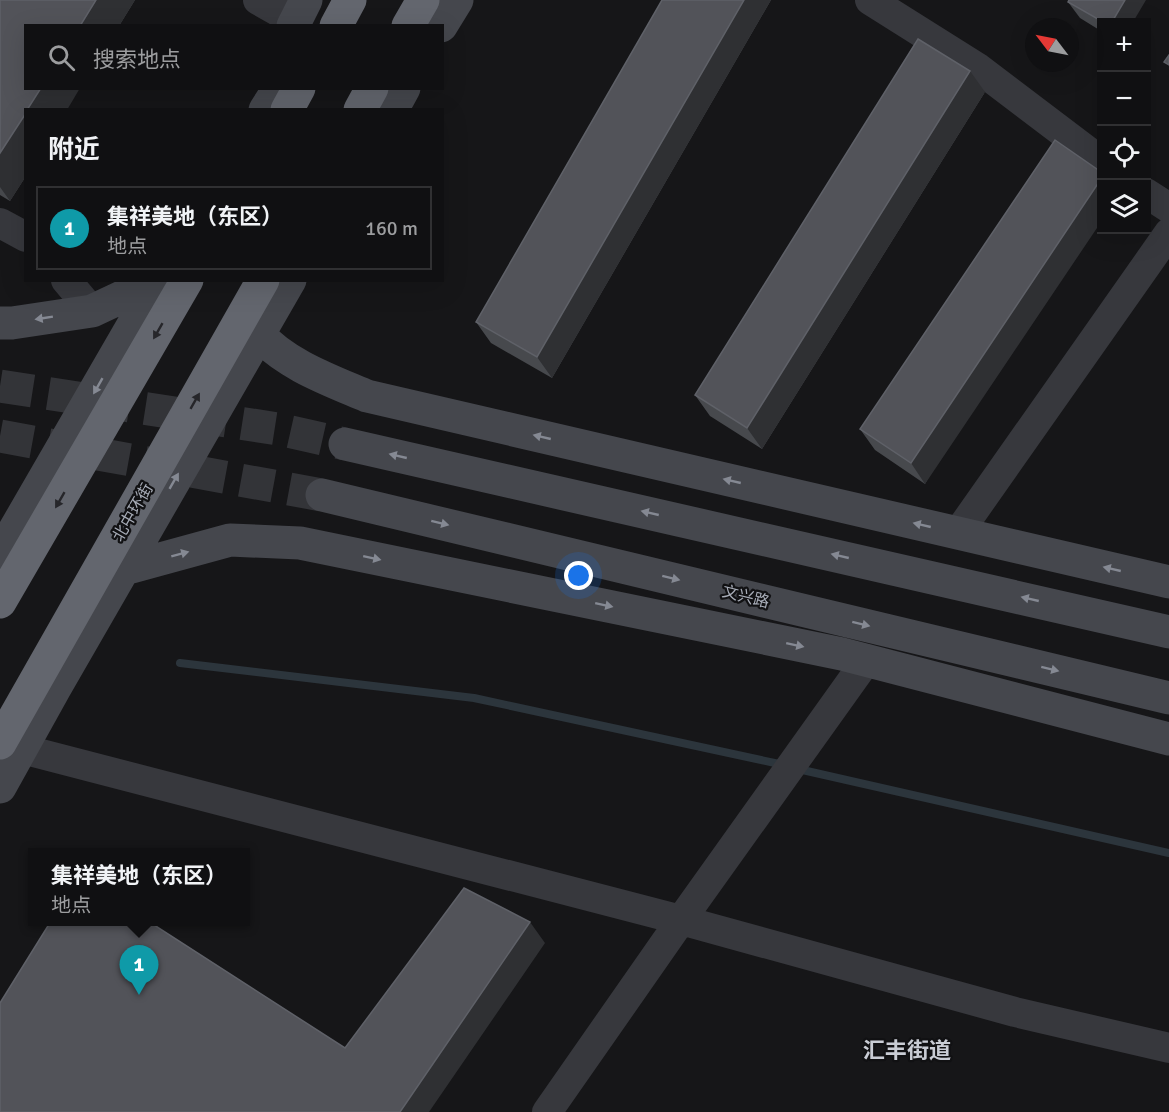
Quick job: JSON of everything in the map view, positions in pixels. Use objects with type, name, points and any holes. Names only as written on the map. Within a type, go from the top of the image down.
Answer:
[{"type":"highway","points":[[337,24],[350,0]]},
{"type":"highway","points":[[409,24],[423,0]]},
{"type":"highway","points":[[288,108],[298,90]]},
{"type":"highway","points":[[361,108],[371,90]]},
{"type":"highway","points":[[0,602],[186,282]]},
{"type":"highway","name":"北中环街","points":[[11,746],[262,282]]},
{"type":"main road","points":[[304,18],[338,0]]},
{"type":"main road","points":[[442,24],[457,0]]},
{"type":"main road","points":[[252,108],[261,90]]},
{"type":"main road","points":[[266,108],[278,90]]},
{"type":"main road","points":[[375,108],[380,90]]},
{"type":"main road","points":[[393,108],[403,90]]},
{"type":"main road","points":[[0,323],[92,311],[154,282]]},
{"type":"main road","points":[[0,555],[157,282]]},
{"type":"main road","points":[[0,787],[11,746],[124,569],[289,282]]},
{"type":"main road","points":[[259,334],[268,345],[311,372],[367,396],[1169,582]]},
{"type":"main road","points":[[345,444],[1169,632]]},
{"type":"main road","name":"文兴路","points":[[322,495],[1169,698]]},
{"type":"main road","points":[[124,569],[230,540],[300,543],[866,660],[1169,739]]},
{"type":"street","points":[[258,0],[304,18]]},
{"type":"street","points":[[870,0],[978,68],[1097,159]]},
{"type":"street","points":[[1151,196],[1169,208]]},
{"type":"street","points":[[0,223],[24,236]]},
{"type":"street","points":[[958,533],[1169,233]]},
{"type":"street","points":[[68,282],[92,311]]},
{"type":"street","points":[[547,1112],[866,660]]},
{"type":"street","points":[[11,746],[681,920],[1015,1012],[1169,1048]]},
{"type":"building","points":[[0,0],[96,0],[81,24],[24,24],[24,90],[40,90],[28,108],[24,108],[24,116],[0,153]]},
{"type":"building","points":[[662,0],[744,0],[537,357],[476,322]]},
{"type":"building","points":[[1069,0],[1125,0],[1114,18],[1097,19],[1068,2]]},
{"type":"building","points":[[918,39],[970,71],[747,428],[695,395]]},
{"type":"building","points":[[1169,55],[1169,65],[1164,62]]},
{"type":"building","points":[[1055,140],[1097,169],[1097,185],[911,463],[860,429]]},
{"type":"building","points":[[464,888],[530,922],[400,1112],[0,1112],[0,1003],[48,926],[156,926],[345,1048]]},
{"type":"waterway","points":[[180,663],[474,698],[784,765]]},
{"type":"waterway","points":[[798,769],[1169,853]]},
{"type":"tunnel","points":[[0,386],[278,429],[345,444]]},
{"type":"tunnel","points":[[0,436],[322,495]]},
{"type":"place","name":"集祥美地（东区）","points":[[139,995]]},
{"type":"district","name":"汇丰街道","points":[[907,1050]]}]
